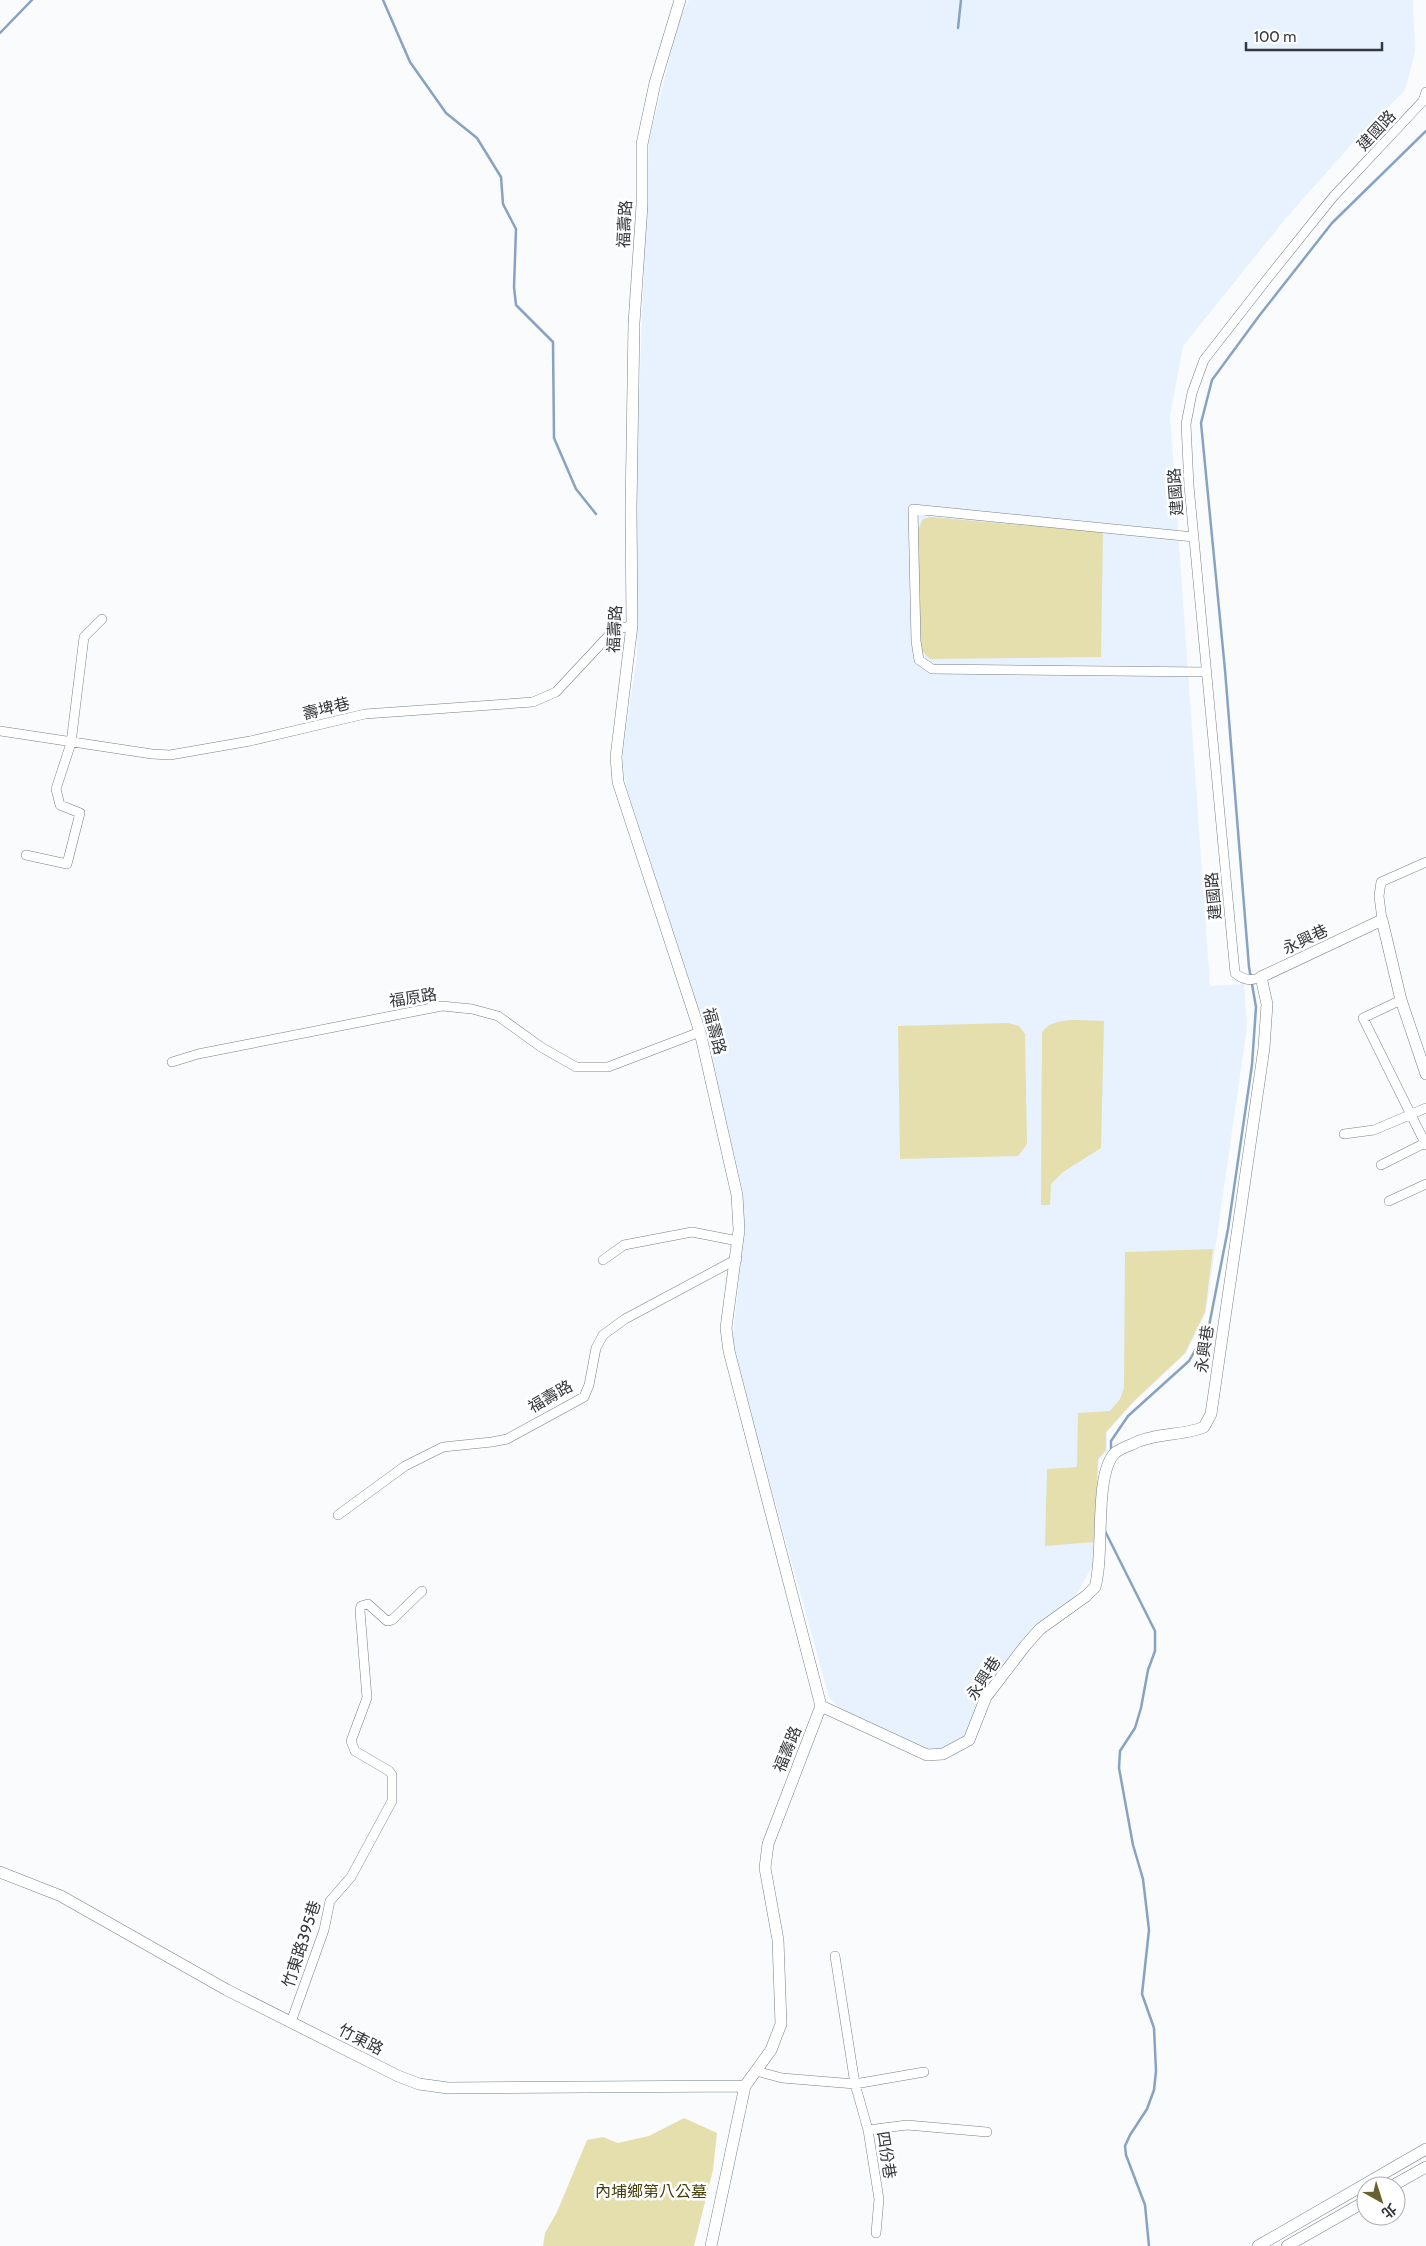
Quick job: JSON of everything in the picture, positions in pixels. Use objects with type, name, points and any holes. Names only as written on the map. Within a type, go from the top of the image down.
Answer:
[{"type":"street","name":"福壽路","points":[[678,2],[655,83],[642,144],[642,205],[634,323],[631,510],[632,625],[616,757],[618,782],[700,1032],[737,1195],[737,1259],[726,1328],[729,1352],[821,1706],[768,1844],[765,1868],[778,1940],[781,2024],[771,2050],[745,2086],[711,2246]]},
{"type":"street","name":"建國路","points":[[1254,979],[1235,973],[1194,537],[1186,424],[1192,393],[1204,360],[1333,197],[1401,127],[1423,101],[1426,92]]},
{"type":"street","points":[[1194,537],[913,510],[916,641],[919,660],[932,669],[1207,672]]},
{"type":"street","points":[[26,855],[66,864],[80,813],[60,805],[56,789],[72,743],[84,637],[102,619]]},
{"type":"street","name":"壽埤巷","points":[[0,731],[72,743],[170,754],[250,741],[365,714],[533,702],[551,696],[613,631],[632,625]]},
{"type":"street","points":[[1426,862],[1381,882],[1379,896],[1382,920],[1402,1000],[1426,1074]]},
{"type":"street","name":"永興巷","points":[[821,1706],[927,1755],[943,1754],[962,1746],[969,1740],[975,1730],[986,1697],[1034,1635],[1086,1596],[1094,1587],[1100,1554],[1104,1476],[1109,1462],[1116,1452],[1140,1440],[1204,1427],[1211,1414],[1264,1048],[1267,1004],[1254,979],[1382,920]]},
{"type":"street","points":[[1381,1166],[1426,1144],[1423,1132],[1410,1115],[1363,1018],[1402,1000]]},
{"type":"street","name":"福原路","points":[[172,1062],[198,1054],[442,1006],[472,1009],[498,1016],[541,1047],[576,1067],[608,1067],[700,1032]]},
{"type":"street","points":[[1344,1134],[1374,1130],[1426,1108]]},
{"type":"street","points":[[1389,1201],[1426,1184]]},
{"type":"street","points":[[603,1260],[624,1245],[692,1232],[738,1241]]},
{"type":"street","name":"福壽路","points":[[338,1515],[404,1466],[443,1447],[507,1439],[584,1397],[589,1385],[596,1348],[603,1335],[625,1319],[737,1259]]},
{"type":"street","name":"竹東路395巷","points":[[291,2022],[324,1930],[330,1901],[351,1876],[392,1801],[392,1774],[355,1750],[351,1741],[367,1698],[360,1611],[362,1606],[368,1604],[387,1620],[392,1620],[422,1591]]},
{"type":"street","name":"竹東路","points":[[0,1872],[61,1896],[219,1985],[398,2076],[437,2088],[745,2086]]},
{"type":"street","name":"四份巷","points":[[835,1956],[856,2084],[868,2130],[879,2199],[876,2233]]},
{"type":"street","points":[[756,2071],[782,2078],[856,2084],[924,2072]]},
{"type":"street","points":[[868,2130],[907,2124],[987,2132]]},
{"type":"street","points":[[1258,2246],[1424,2153]]},
{"type":"street","points":[[1406,2178],[1426,2167]]},
{"type":"street","points":[[1287,2246],[1356,2207]]},
{"type":"shaded area","points":[[689,0],[1413,0],[1415,52],[1405,90],[1349,147],[1286,218],[1183,346],[1170,415],[1210,986],[1244,984],[1247,1027],[1206,1312],[1186,1353],[1134,1402],[1107,1432],[1107,1451],[1099,1460],[1093,1565],[1073,1600],[1037,1628],[966,1737],[932,1753],[843,1712],[829,1697],[732,1346],[743,1241],[743,1192],[702,1022],[627,789],[623,768],[623,750],[637,656],[637,450],[649,141],[679,21]]},
{"type":"green space","points":[[930,517],[1103,532],[1101,657],[930,659],[921,650],[920,642],[918,530],[923,519]]},
{"type":"green space","points":[[1062,1021],[1104,1021],[1101,1148],[1063,1172],[1051,1184],[1050,1205],[1041,1205],[1042,1032],[1054,1023]]},
{"type":"green space","points":[[1008,1023],[1019,1026],[1025,1034],[1027,1144],[1018,1156],[900,1159],[898,1026]]},
{"type":"green space","points":[[1213,1249],[1205,1312],[1185,1353],[1134,1401],[1106,1432],[1106,1450],[1098,1459],[1094,1542],[1045,1546],[1047,1469],[1077,1467],[1078,1413],[1110,1411],[1120,1399],[1124,1388],[1125,1252]]},
{"type":"green space","name":"內埔鄉第八公墓","points":[[684,2118],[717,2133],[713,2170],[694,2246],[543,2246],[545,2233],[557,2212],[587,2140],[603,2137],[618,2143],[649,2136]]},
{"type":"waterway","points":[[0,33],[32,0]]},
{"type":"waterway","points":[[383,0],[410,62],[446,113],[477,138],[501,177],[503,204],[516,229],[514,287],[516,305],[553,342],[554,438],[576,489],[596,514]]},
{"type":"waterway","points":[[958,28],[961,0]]},
{"type":"waterway","points":[[1111,1452],[1111,1441],[1128,1416],[1189,1361],[1209,1326],[1228,1229],[1252,1065],[1256,1007],[1249,967],[1225,670],[1201,423],[1212,380],[1259,316],[1332,223],[1426,131]]},
{"type":"waterway","points":[[1105,1531],[1155,1631],[1155,1651],[1148,1670],[1141,1708],[1135,1728],[1120,1751],[1119,1768],[1133,1845],[1143,1879],[1149,1930],[1142,1994],[1154,2028],[1156,2071],[1154,2090],[1147,2109],[1125,2146],[1126,2155],[1145,2205],[1149,2246]]}]
